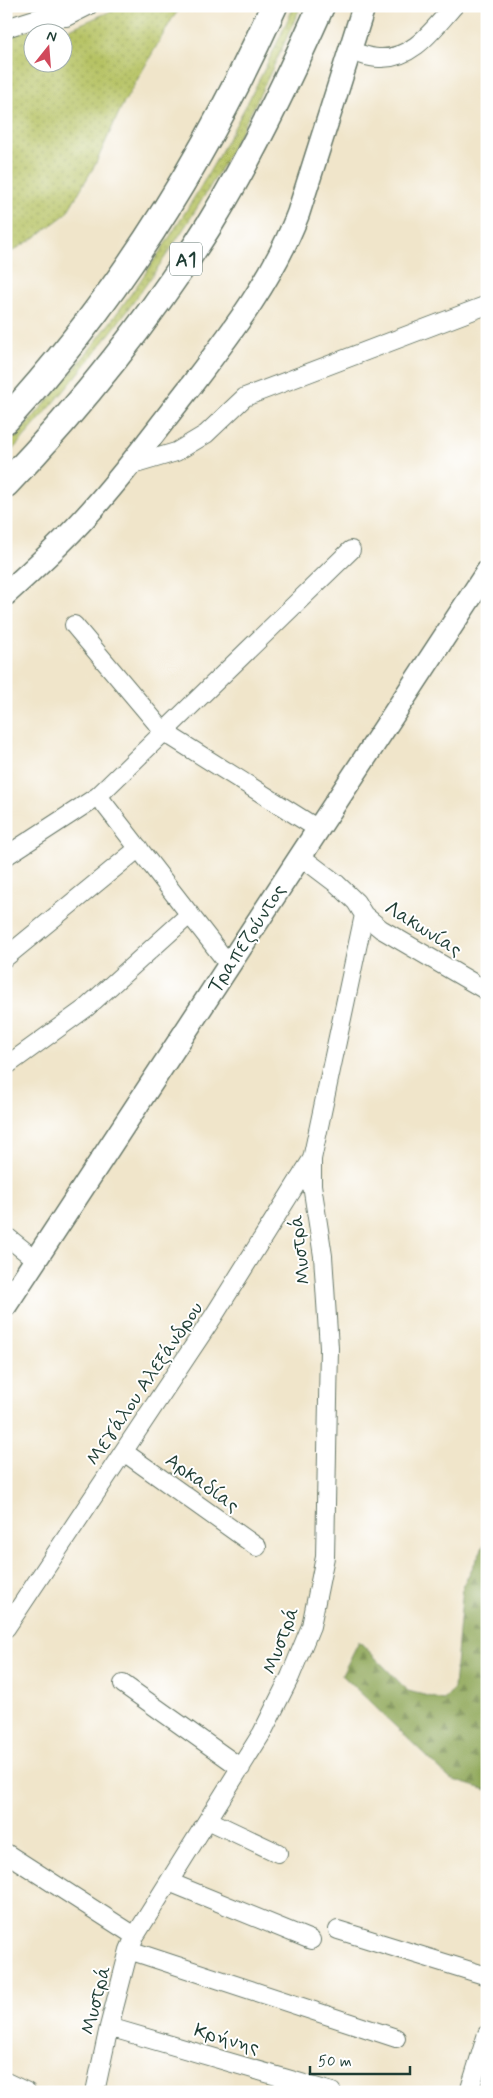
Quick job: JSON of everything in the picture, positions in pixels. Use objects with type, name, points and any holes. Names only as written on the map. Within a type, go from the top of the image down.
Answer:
[{"type":"highway","name":"Α1","points":[[6,420],[48,372],[86,324],[174,199],[220,116],[274,6]]},
{"type":"highway","name":"Α1","points":[[6,484],[80,401],[154,304],[210,222],[262,128],[321,6]]},
{"type":"main road","points":[[6,594],[80,524],[129,466],[234,329],[260,290],[278,259],[298,214],[364,6]]},
{"type":"main road","name":"Τραπεζούντος","points":[[6,1305],[487,572]]},
{"type":"street","points":[[6,28],[38,18],[66,17],[88,6]]},
{"type":"street","points":[[349,51],[378,58],[407,52],[427,36],[454,6]]},
{"type":"street","points":[[129,466],[176,452],[206,434],[245,397],[487,305]]},
{"type":"street","points":[[6,856],[98,796],[351,550]]},
{"type":"street","points":[[74,626],[164,732],[318,829]]},
{"type":"street","points":[[98,796],[229,965]]},
{"type":"street","points":[[6,956],[139,848]]},
{"type":"street","name":"Λακωνίας","points":[[300,856],[337,884],[356,902],[364,915],[380,929],[487,991]]},
{"type":"street","points":[[6,1066],[86,1008],[190,914]]},
{"type":"street","points":[[312,1158],[364,915]]},
{"type":"street","name":"Μεγάλου Αλεξάνδρου","points":[[6,1628],[213,1317],[312,1158]]},
{"type":"street","name":"Μυστρά","points":[[95,2091],[109,2027],[132,1943],[241,1768],[272,1714],[311,1626],[324,1557],[329,1348],[323,1256],[312,1185],[312,1158]]},
{"type":"street","points":[[6,1236],[36,1260]]},
{"type":"street","name":"Αρκαδίας","points":[[124,1452],[257,1547]]},
{"type":"street","points":[[123,1684],[241,1768]]},
{"type":"street","points":[[208,1820],[278,1854]]},
{"type":"street","points":[[6,1853],[132,1943],[396,2038]]},
{"type":"street","points":[[169,1882],[311,1940]]},
{"type":"street","points":[[338,1930],[487,1976]]},
{"type":"street","name":"Κρήνης","points":[[109,2027],[280,2084],[332,2092]]},
{"type":"street","points":[[469,2092],[487,2034]]},
{"type":"street","points":[[6,2082],[27,2092]]},
{"type":"green space","points":[[123,6],[182,6],[172,19],[121,108],[95,165],[66,214],[34,238],[6,255],[6,38],[22,31],[22,72],[72,72],[72,28]]},
{"type":"green space","points":[[294,6],[301,6],[265,85],[225,162],[174,244],[82,369],[6,457],[6,447],[50,398],[92,346],[168,239],[236,125]]},
{"type":"green space","points":[[487,1539],[487,1790],[450,1779],[342,1675],[359,1641],[408,1691],[444,1700],[454,1688],[463,1586]]}]
